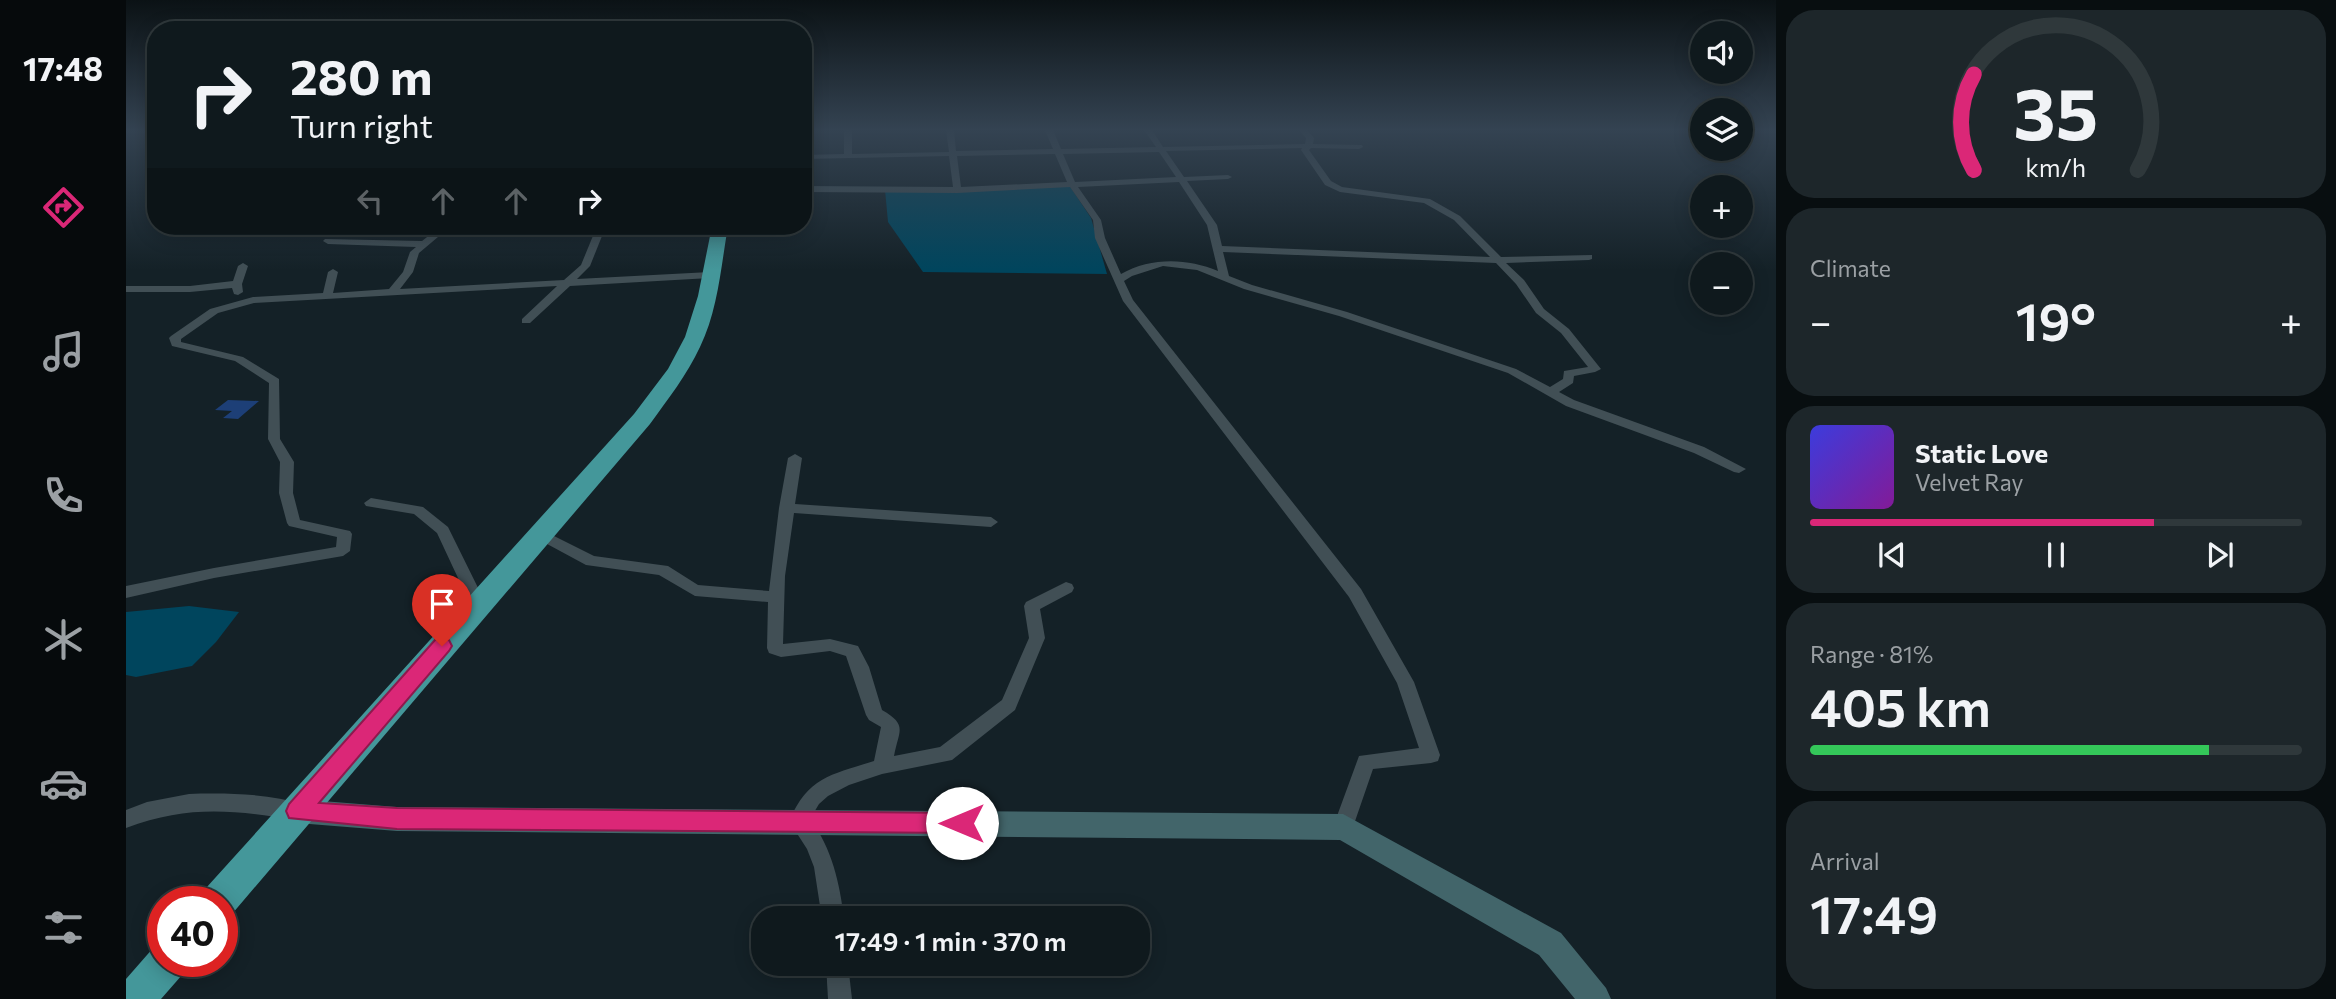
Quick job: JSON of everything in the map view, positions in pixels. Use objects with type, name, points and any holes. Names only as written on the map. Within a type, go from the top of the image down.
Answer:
[{"type":"highway","points":[[232,886],[642,419],[680,366],[704,310],[718,235]]},
{"type":"highway","points":[[135,999],[154,977]]},
{"type":"street","points":[[956,177],[957,190]]},
{"type":"street","points":[[1068,177],[1097,220],[1100,238],[1128,301],[1355,593],[1405,682],[1431,755],[1366,762],[1343,827]]},
{"type":"street","points":[[1178,177],[1212,225],[1220,249],[1224,276]]},
{"type":"street","points":[[812,189],[957,190],[1228,177]]},
{"type":"street","points":[[1324,177],[1328,183],[1351,192],[1427,201],[1457,218],[1520,282],[1540,311],[1566,331],[1592,363],[1595,369],[1568,373],[1569,380],[1565,385],[1551,392]]},
{"type":"street","points":[[391,294],[408,272],[415,252],[436,235]]},
{"type":"street","points":[[526,321],[585,266],[597,235]]},
{"type":"street","points":[[328,241],[425,244]]},
{"type":"street","points":[[1220,249],[1497,260],[1589,257]]},
{"type":"street","points":[[1118,281],[1128,274],[1163,263],[1199,267],[1248,287],[1343,314],[1512,371],[1570,402],[1699,450],[1740,469]]},
{"type":"street","points":[[240,302],[237,284],[243,266]]},
{"type":"street","points":[[327,296],[333,272]]},
{"type":"street","points":[[126,592],[214,573],[343,551],[345,534],[294,523],[286,493],[287,462],[274,439],[275,382],[239,359],[176,344],[175,338],[199,319],[240,302],[710,275]]},
{"type":"street","points":[[126,289],[190,289],[237,284]]},
{"type":"street","points":[[795,458],[786,508],[776,597],[775,648],[781,651],[830,645],[852,651],[864,670],[868,696],[875,715],[891,723],[882,766]]},
{"type":"street","points":[[371,503],[418,510],[443,530],[478,604]]},
{"type":"street","points":[[786,508],[991,522]]},
{"type":"street","points":[[541,535],[591,561],[663,570],[695,590],[776,597]]},
{"type":"street","points":[[799,821],[804,804],[819,789],[882,766],[945,754],[1009,705],[1037,638],[1032,606],[1066,588]]},
{"type":"street","points":[[126,819],[189,802],[215,801],[297,811],[397,818],[1343,827],[1550,944],[1595,999]]},
{"type":"street","points":[[799,821],[812,836],[825,873],[831,906]]},
{"type":"street","points":[[838,976],[840,999]]},
{"type":"shaded area","points":[[1069,185],[1091,218],[1107,274],[923,272],[888,222],[885,190]]},
{"type":"shaded area","points":[[189,606],[239,612],[216,642],[192,666],[136,677],[126,675],[126,612]]},
{"type":"building","points":[[228,400],[259,401],[238,419],[223,418],[232,411],[215,410]]},
{"type":"route","points":[[442,646],[297,811],[397,818],[962,823]]}]
